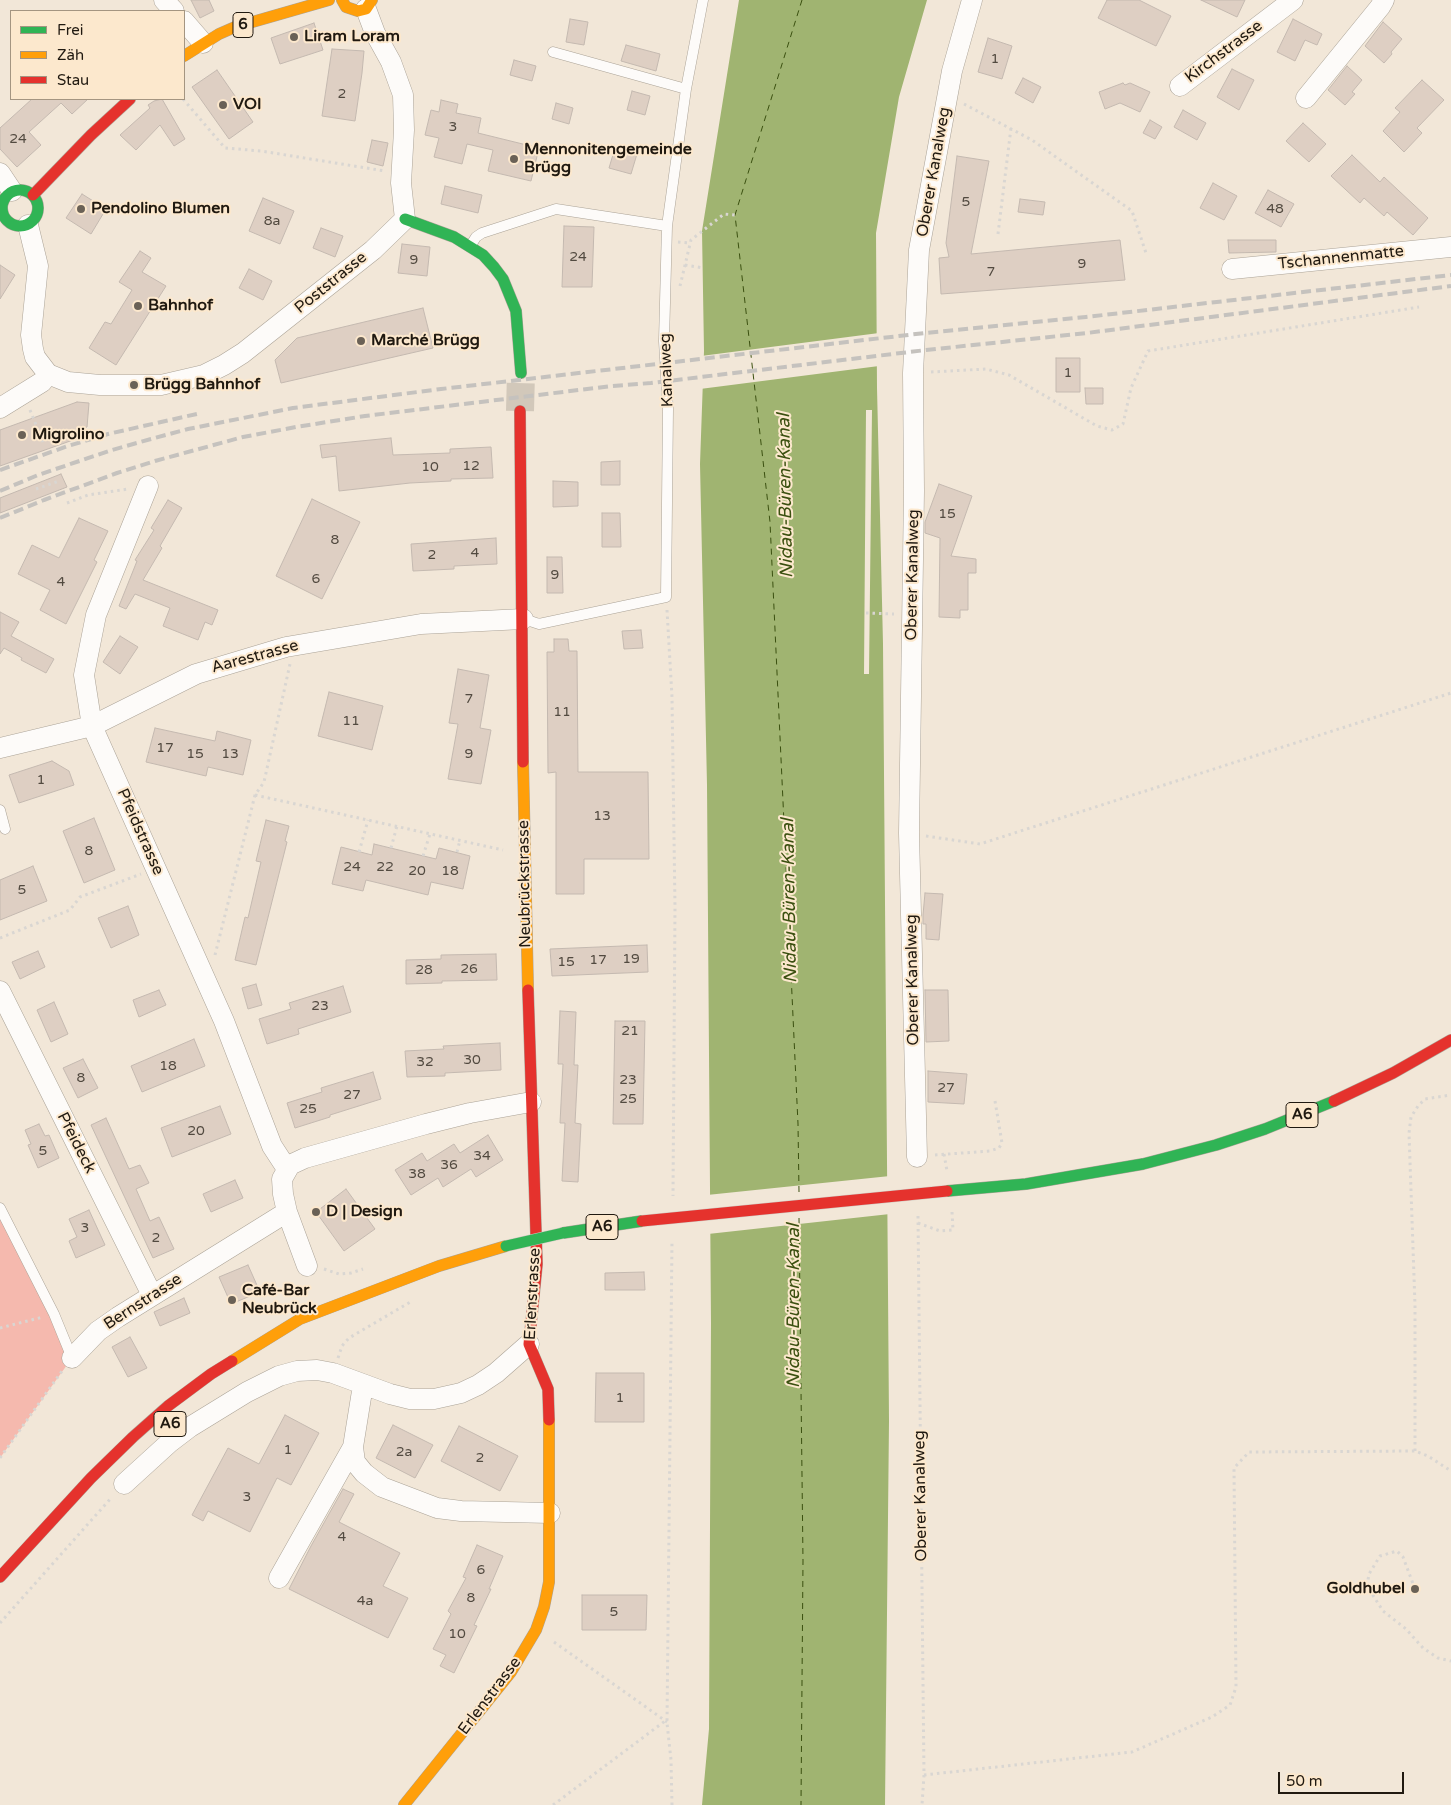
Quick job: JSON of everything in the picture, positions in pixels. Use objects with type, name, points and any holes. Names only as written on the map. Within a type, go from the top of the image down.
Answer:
[{"type":"main road","name":"6","points":[[185,55],[203,43],[235,27],[329,0]]},
{"type":"main road","points":[[342,0],[346,8],[354,11],[369,4]]},
{"type":"main road","points":[[33,195],[91,135],[129,100]]},
{"type":"main road","points":[[24,190],[33,195],[37,200],[38,212],[33,222],[21,227],[8,223],[1,212],[3,202],[8,194],[12,191],[24,190]]},
{"type":"main road","points":[[405,219],[454,237],[483,255],[494,267],[510,294],[516,311],[521,373]]},
{"type":"main road","name":"Neubrückstrasse","points":[[520,411],[524,855],[531,1102]]},
{"type":"main road","name":"A6","points":[[0,1577],[91,1478],[168,1406],[211,1374],[300,1319],[371,1291],[439,1266],[506,1246],[563,1233],[642,1221],[1026,1184],[1151,1162],[1216,1145],[1322,1107],[1394,1072],[1451,1040]]},
{"type":"main road","name":"Erlenstrasse","points":[[404,1805],[511,1672],[536,1630],[547,1594],[550,1513],[548,1389],[529,1344],[534,1306],[536,1264],[531,1102]]},
{"type":"main road","name":"A6","points":[[316,1325],[371,1291]]},
{"type":"street","points":[[164,0],[173,10]]},
{"type":"street","name":"Oberer Kanalweg","points":[[917,1157],[909,833],[914,491],[913,373],[920,250],[952,71],[972,0]]},
{"type":"street","name":"Kirchstrasse","points":[[1180,86],[1293,0]]},
{"type":"street","points":[[1306,98],[1384,0]]},
{"type":"street","points":[[369,4],[375,33],[391,62],[403,95],[404,130],[400,183],[405,219]]},
{"type":"street","points":[[185,22],[203,43]]},
{"type":"street","points":[[0,173],[12,191]]},
{"type":"street","name":"Poststrasse","points":[[48,374],[68,382],[134,386],[161,385],[204,375],[244,353],[372,250],[405,219]]},
{"type":"street","points":[[0,408],[42,382],[48,374],[35,357],[33,349],[32,335],[38,266],[28,225]]},
{"type":"street","name":"Tschannenmatte","points":[[1232,269],[1451,247]]},
{"type":"street","name":"Pfeidstrasse","points":[[148,486],[96,615],[84,675],[92,726],[224,1021],[272,1146],[287,1169]]},
{"type":"street","name":"Aarestrasse","points":[[0,748],[92,726],[196,674],[295,646],[421,624],[523,619]]},
{"type":"street","name":"Pfeideck","points":[[0,991],[152,1295]]},
{"type":"street","points":[[308,1266],[287,1212],[282,1186],[284,1174],[296,1161],[470,1113],[531,1102]]},
{"type":"street","name":"Bernstrasse","points":[[72,1358],[98,1331],[152,1295],[287,1212]]},
{"type":"street","points":[[124,1484],[169,1443],[190,1427],[247,1392],[279,1376],[297,1371],[317,1370],[333,1373],[363,1385],[410,1399],[434,1399],[460,1393],[478,1385],[496,1374],[529,1344]]},
{"type":"street","points":[[279,1578],[352,1447],[363,1385]]},
{"type":"street","points":[[352,1447],[356,1462],[364,1473],[382,1487],[412,1500],[437,1508],[461,1511],[550,1513]]},
{"type":"lane","name":"Kanalweg","points":[[666,597],[668,409],[664,341],[667,226],[686,89],[703,0]]},
{"type":"lane","points":[[553,52],[686,89]]},
{"type":"lane","points":[[470,246],[476,237],[482,233],[556,209],[667,226]]},
{"type":"lane","points":[[523,619],[539,624],[666,597]]},
{"type":"lane","points":[[0,810],[5,829]]},
{"type":"lane","points":[[0,1208],[54,1314],[72,1358]]},
{"type":"path","points":[[948,96],[1032,140],[1132,211],[1147,256]]},
{"type":"path","points":[[183,100],[225,148],[261,151],[388,172]]},
{"type":"path","points":[[998,234],[1010,128]]},
{"type":"path","points":[[666,315],[673,313],[691,240],[724,214],[735,215]]},
{"type":"path","points":[[685,265],[704,268]]},
{"type":"path","points":[[913,373],[986,369],[1009,375],[1097,426],[1112,430],[1123,424],[1131,388],[1148,351],[1419,307]]},
{"type":"path","points":[[26,402],[43,442]]},
{"type":"path","points":[[36,489],[59,481]]},
{"type":"path","points":[[67,503],[88,495],[148,486]]},
{"type":"path","points":[[666,597],[672,697],[676,907],[672,1197]]},
{"type":"path","points":[[866,613],[893,614]]},
{"type":"path","points":[[215,956],[255,795],[264,782],[295,646]]},
{"type":"path","points":[[909,833],[980,844],[1451,693]]},
{"type":"path","points":[[255,795],[524,855]]},
{"type":"path","points":[[358,852],[368,820]]},
{"type":"path","points":[[391,848],[397,826]]},
{"type":"path","points":[[423,856],[430,834]]},
{"type":"path","points":[[457,852],[460,840]]},
{"type":"path","points":[[0,938],[70,910],[80,897],[149,871]]},
{"type":"path","points":[[1415,1451],[1415,1304],[1409,1133],[1411,1117],[1425,1099],[1451,1095]]},
{"type":"path","points":[[917,1157],[979,1152],[999,1148],[1002,1143],[995,1101]]},
{"type":"path","points":[[944,1154],[947,1172]]},
{"type":"path","name":"Oberer Kanalweg","points":[[922,1805],[924,1775],[918,1223],[940,1231],[953,1230],[951,1208]]},
{"type":"path","points":[[672,1232],[666,1722],[671,1760],[672,1805]]},
{"type":"path","points":[[333,1373],[342,1346],[348,1338],[417,1298]]},
{"type":"path","points":[[0,1328],[54,1314]]},
{"type":"path","points":[[0,1458],[72,1358]]},
{"type":"path","points":[[924,1775],[1132,1752],[1212,1717],[1230,1705],[1236,1687],[1234,1468],[1249,1452],[1415,1451],[1435,1460],[1451,1471]]},
{"type":"path","points":[[0,1623],[124,1484]]},
{"type":"path","points":[[1415,1589],[1403,1557],[1397,1551],[1380,1556],[1368,1574],[1367,1586],[1383,1611],[1406,1629],[1423,1648],[1438,1658],[1451,1661]]},
{"type":"path","points":[[536,1630],[666,1722]]},
{"type":"path","points":[[552,1805],[666,1722]]},
{"type":"shaded area","points":[[0,1208],[72,1358],[0,1458]]},
{"type":"water","name":"Nidau-Büren-Kanal","points":[[739,0],[927,0],[899,97],[876,233],[877,388],[883,644],[889,1421],[885,1805],[702,1805],[709,1729],[711,1323],[707,785],[700,464],[704,351],[702,231]]},
{"type":"pier","points":[[879,333],[879,366],[700,389],[701,356]]},
{"type":"pier","points":[[866,410],[872,410],[869,674],[864,674]]},
{"type":"pier","points":[[890,1176],[890,1214],[708,1234],[707,1195]]},
{"type":"building","points":[[191,0],[209,0],[214,11],[200,18]]},
{"type":"building","points":[[1107,0],[1139,0],[1171,16],[1156,46],[1098,18]]},
{"type":"building","points":[[1201,0],[1245,0],[1237,17]]},
{"type":"building","points":[[570,19],[588,22],[584,45],[566,42]]},
{"type":"building","points":[[1293,19],[1322,34],[1317,45],[1305,40],[1295,61],[1277,52]]},
{"type":"building","points":[[1383,22],[1402,39],[1384,63],[1365,46]]},
{"type":"building","points":[[314,23],[323,50],[280,64],[271,38]]},
{"type":"building","points":[[988,38],[1012,46],[1002,79],[978,72]]},
{"type":"building","points":[[626,45],[660,54],[656,71],[621,61]]},
{"type":"building","points":[[332,49],[364,51],[355,121],[322,116]]},
{"type":"building","points":[[514,60],[536,66],[532,81],[510,75]]},
{"type":"building","points":[[1347,66],[1362,80],[1352,92],[1355,94],[1345,105],[1328,90]]},
{"type":"building","points":[[1232,69],[1254,80],[1239,110],[1217,97]]},
{"type":"building","name":"VOI","points":[[217,70],[253,122],[229,139],[192,87]]},
{"type":"building","points":[[1023,78],[1041,87],[1033,103],[1015,93]]},
{"type":"building","points":[[1422,80],[1444,100],[1417,128],[1422,133],[1404,152],[1383,131],[1400,112],[1395,108]]},
{"type":"building","points":[[1123,83],[1125,85],[1130,83],[1150,92],[1140,112],[1120,103],[1105,109],[1099,92]]},
{"type":"building","points":[[632,91],[650,96],[645,115],[627,110]]},
{"type":"building","points":[[31,100],[87,100],[72,114],[61,103],[29,132],[41,145],[17,167],[0,149],[0,128]]},
{"type":"building","points":[[163,100],[185,139],[174,146],[160,125],[136,150],[120,135],[150,108],[148,105],[154,101]]},
{"type":"building","points":[[441,100],[458,104],[456,113],[481,118],[478,133],[539,148],[531,181],[488,171],[493,150],[467,144],[462,164],[434,157],[439,138],[425,135],[431,110],[439,112]]},
{"type":"building","points":[[556,103],[573,108],[569,124],[552,119]]},
{"type":"building","points":[[1183,110],[1206,123],[1197,140],[1174,127]]},
{"type":"building","points":[[1150,120],[1162,127],[1155,139],[1143,133]]},
{"type":"building","points":[[1303,123],[1326,144],[1309,162],[1286,141]]},
{"type":"building","points":[[372,140],[388,143],[383,166],[367,162]]},
{"type":"building","points":[[615,148],[637,154],[631,174],[609,168]]},
{"type":"building","points":[[1352,155],[1380,182],[1384,177],[1428,218],[1413,235],[1387,212],[1384,216],[1364,198],[1360,203],[1331,176]]},
{"type":"building","points":[[957,156],[989,161],[971,254],[1120,240],[1125,280],[941,294],[939,258],[949,257],[946,243]]},
{"type":"building","points":[[1213,183],[1237,196],[1224,220],[1200,208]]},
{"type":"building","points":[[445,186],[482,195],[478,213],[441,204]]},
{"type":"building","points":[[1268,190],[1294,204],[1281,227],[1255,213]]},
{"type":"building","points":[[82,194],[106,209],[91,234],[66,218]]},
{"type":"building","points":[[263,198],[294,211],[280,244],[249,231]]},
{"type":"building","points":[[1020,199],[1045,202],[1043,215],[1018,212]]},
{"type":"building","points":[[564,226],[594,227],[592,287],[562,287]]},
{"type":"building","points":[[321,228],[343,236],[335,257],[313,248]]},
{"type":"building","points":[[1228,240],[1276,240],[1276,252],[1229,253]]},
{"type":"building","points":[[402,244],[430,247],[427,276],[398,273]]},
{"type":"building","name":"Bahnhof","points":[[140,251],[151,258],[142,272],[166,286],[116,365],[89,348],[105,322],[111,324],[132,290],[119,282]]},
{"type":"building","points":[[0,265],[15,275],[0,299]]},
{"type":"building","points":[[249,269],[272,281],[263,300],[239,288]]},
{"type":"building","points":[[423,308],[433,348],[281,383],[275,360],[297,338]]},
{"type":"building","points":[[1056,358],[1080,358],[1080,392],[1056,392]]},
{"type":"building","points":[[1085,388],[1103,388],[1103,404],[1086,404]]},
{"type":"building","points":[[77,402],[89,403],[87,427],[70,432],[73,440],[0,466],[0,430]]},
{"type":"building","points":[[391,438],[393,455],[450,453],[450,449],[491,447],[493,478],[451,479],[451,481],[410,483],[339,491],[336,456],[322,458],[320,445]]},
{"type":"building","points":[[620,461],[620,485],[601,485],[601,462]]},
{"type":"building","points":[[61,474],[67,487],[0,513],[0,498]]},
{"type":"building","points":[[553,481],[578,482],[578,506],[553,507]]},
{"type":"building","points":[[939,484],[972,496],[951,556],[976,559],[976,573],[968,573],[968,610],[960,610],[960,618],[939,617],[940,538],[925,533],[925,522]]},
{"type":"building","points":[[312,499],[360,522],[322,599],[276,576]]},
{"type":"building","points":[[168,500],[182,508],[143,580],[218,610],[212,625],[205,622],[198,640],[163,626],[170,608],[135,594],[126,609],[119,606],[137,561],[135,560],[154,530],[151,528]]},
{"type":"building","points":[[602,513],[620,513],[621,547],[602,547]]},
{"type":"building","points":[[79,518],[108,531],[94,560],[97,562],[66,624],[40,610],[50,590],[18,574],[32,545],[59,558]]},
{"type":"building","points":[[496,538],[497,564],[454,566],[454,569],[413,571],[411,544]]},
{"type":"building","points":[[547,557],[562,557],[563,593],[547,593]]},
{"type":"building","points":[[0,612],[19,622],[11,636],[54,659],[46,673],[21,660],[22,658],[4,648],[0,654]]},
{"type":"building","points":[[641,630],[643,648],[624,649],[622,631]]},
{"type":"building","points":[[120,636],[138,647],[120,674],[103,662]]},
{"type":"building","points":[[554,639],[568,639],[569,651],[577,651],[578,772],[648,772],[649,859],[584,859],[584,894],[556,894],[556,772],[548,773],[547,652],[554,652]]},
{"type":"building","points":[[458,669],[489,675],[480,728],[491,730],[481,784],[448,779],[458,724],[449,723]]},
{"type":"building","points":[[329,692],[383,706],[372,750],[318,736]]},
{"type":"building","points":[[155,728],[215,741],[217,731],[251,740],[243,775],[208,767],[206,776],[146,762]]},
{"type":"building","points":[[52,761],[69,771],[74,785],[19,803],[9,775]]},
{"type":"building","points":[[94,818],[115,870],[84,883],[63,831]]},
{"type":"building","points":[[266,820],[289,826],[285,841],[287,842],[256,965],[235,960],[245,917],[248,918],[261,862],[256,861]]},
{"type":"building","points":[[374,844],[436,859],[439,848],[470,856],[463,889],[431,882],[428,895],[366,880],[363,891],[332,884],[341,847],[372,855]]},
{"type":"building","points":[[33,866],[47,901],[0,920],[0,880]]},
{"type":"building","points":[[925,893],[943,894],[939,940],[926,939],[926,924],[923,924]]},
{"type":"building","points":[[128,906],[139,935],[111,948],[98,918]]},
{"type":"building","points":[[647,945],[648,972],[552,976],[550,949]]},
{"type":"building","points":[[38,951],[45,967],[20,979],[12,962]]},
{"type":"building","points":[[496,954],[497,980],[406,984],[406,960],[441,959],[441,955]]},
{"type":"building","points":[[256,984],[262,1005],[248,1009],[242,988]]},
{"type":"building","points":[[343,986],[351,1012],[298,1029],[299,1034],[267,1044],[259,1019],[291,1009],[289,1003]]},
{"type":"building","points":[[159,990],[166,1005],[139,1017],[133,1000]]},
{"type":"building","points":[[925,990],[948,990],[949,1041],[926,1042]]},
{"type":"building","points":[[54,1002],[68,1034],[51,1042],[37,1010]]},
{"type":"building","points":[[560,1011],[576,1012],[574,1065],[578,1065],[575,1123],[581,1124],[578,1182],[562,1181],[565,1123],[560,1123],[563,1064],[558,1064]]},
{"type":"building","points":[[615,1021],[645,1021],[643,1124],[613,1124]]},
{"type":"building","points":[[194,1039],[205,1066],[142,1092],[131,1066]]},
{"type":"building","points":[[500,1043],[501,1070],[445,1073],[445,1076],[407,1077],[405,1051],[444,1049],[443,1046]]},
{"type":"building","points":[[83,1059],[98,1088],[78,1098],[63,1068]]},
{"type":"building","points":[[928,1071],[967,1074],[964,1104],[928,1102]]},
{"type":"building","points":[[373,1072],[381,1099],[295,1128],[287,1103],[322,1092],[321,1088]]},
{"type":"building","points":[[220,1106],[231,1134],[172,1157],[161,1128]]},
{"type":"building","points":[[106,1118],[129,1169],[140,1165],[149,1183],[136,1189],[150,1221],[159,1217],[174,1249],[153,1258],[91,1125]]},
{"type":"building","points":[[39,1124],[45,1136],[49,1135],[59,1158],[38,1168],[28,1145],[31,1144],[25,1130]]},
{"type":"building","points":[[488,1135],[503,1160],[476,1177],[471,1169],[443,1187],[438,1178],[411,1195],[395,1170],[422,1153],[427,1161],[454,1144],[460,1153]]},
{"type":"building","points":[[235,1180],[243,1198],[211,1212],[203,1194]]},
{"type":"building","points":[[346,1189],[375,1229],[344,1251],[316,1212]]},
{"type":"building","points":[[89,1210],[105,1245],[76,1258],[69,1241],[77,1237],[69,1219]]},
{"type":"building","points":[[248,1265],[260,1292],[231,1304],[219,1277]]},
{"type":"building","points":[[644,1272],[645,1290],[605,1290],[605,1273]]},
{"type":"building","points":[[184,1298],[190,1313],[160,1326],[154,1312]]},
{"type":"building","points":[[130,1337],[147,1368],[128,1377],[112,1347]]},
{"type":"building","points":[[596,1373],[644,1373],[644,1422],[595,1422]]},
{"type":"building","points":[[285,1415],[319,1433],[291,1485],[277,1478],[250,1532],[208,1511],[203,1521],[192,1515],[228,1448],[259,1464]]},
{"type":"building","points":[[393,1425],[433,1445],[415,1478],[376,1458]]},
{"type":"building","points":[[459,1426],[518,1456],[500,1491],[441,1461]]},
{"type":"building","points":[[343,1489],[354,1494],[339,1522],[400,1553],[383,1586],[408,1598],[388,1638],[289,1589]]},
{"type":"building","points":[[477,1545],[503,1556],[489,1589],[491,1589],[474,1625],[477,1626],[454,1673],[440,1666],[446,1655],[433,1649],[451,1614],[448,1611],[466,1578],[463,1577]]},
{"type":"building","points":[[582,1595],[647,1595],[646,1630],[582,1630]]},
{"type":"ferry route","points":[[799,1192],[798,1124],[770,522],[735,215],[802,0]]},
{"type":"ferry route","points":[[799,1218],[803,1561],[801,1805]]},
{"type":"tunnel","points":[[520,411],[521,373]]},
{"type":"railway","points":[[0,491],[38,475],[112,450],[188,429],[293,408],[925,333],[1086,317],[1451,275]]},
{"type":"railway","points":[[0,518],[117,473],[155,461],[243,437],[296,427],[365,416],[612,386],[1087,333],[1451,286]]},
{"type":"railway","points":[[0,470],[108,434],[201,413]]},
{"type":"traffic: fast","points":[[20,190],[27,191],[33,195],[37,201],[38,208],[37,215],[33,221],[27,225],[20,226],[13,225],[7,221],[3,215],[2,208],[3,201],[7,195],[13,191],[20,190]]},
{"type":"traffic: fast","points":[[405,219],[454,237],[483,255],[494,267],[503,279],[516,311],[521,373]]},
{"type":"traffic: fast","points":[[947,1191],[1026,1184],[1143,1164],[1216,1145],[1265,1129],[1334,1101]]},
{"type":"traffic: fast","points":[[563,1233],[642,1221]]},
{"type":"traffic: fast","points":[[506,1246],[563,1233]]},
{"type":"traffic: slow","points":[[185,55],[219,34],[235,27],[329,0]]},
{"type":"traffic: slow","points":[[342,0],[346,7],[358,11],[366,9],[372,0]]},
{"type":"traffic: slow","points":[[523,762],[528,990]]},
{"type":"traffic: slow","points":[[232,1361],[300,1319],[439,1266],[506,1246]]},
{"type":"traffic: slow","points":[[404,1805],[511,1672],[536,1630],[544,1607],[549,1582],[549,1420]]},
{"type":"traffic: jam","points":[[33,195],[91,135],[129,100]]},
{"type":"traffic: jam","points":[[520,411],[523,762]]},
{"type":"traffic: jam","points":[[528,990],[537,1264],[529,1344],[548,1389],[549,1420]]},
{"type":"traffic: jam","points":[[1334,1101],[1393,1073],[1451,1040]]},
{"type":"traffic: jam","points":[[642,1221],[947,1191]]},
{"type":"traffic: jam","points":[[0,1577],[91,1478],[133,1437],[168,1406],[232,1361]]},
{"type":"place","name":"Liram Loram","points":[[294,37]]},
{"type":"place","name":"VOI","points":[[223,105]]},
{"type":"place","name":"Mennonitengemeinde Brügg","points":[[514,159]]},
{"type":"place","name":"Pendolino Blumen","points":[[81,209]]},
{"type":"place","name":"Bahnhof","points":[[138,306]]},
{"type":"place","name":"Marché Brügg","points":[[361,341]]},
{"type":"place","name":"Brügg Bahnhof","points":[[134,385]]},
{"type":"place","name":"Migrolino","points":[[22,435]]},
{"type":"place","name":"D | Design","points":[[316,1212]]},
{"type":"place","name":"Café-Bar Neubrück","points":[[232,1300]]},
{"type":"place","name":"Goldhubel","points":[[1415,1589]]}]
